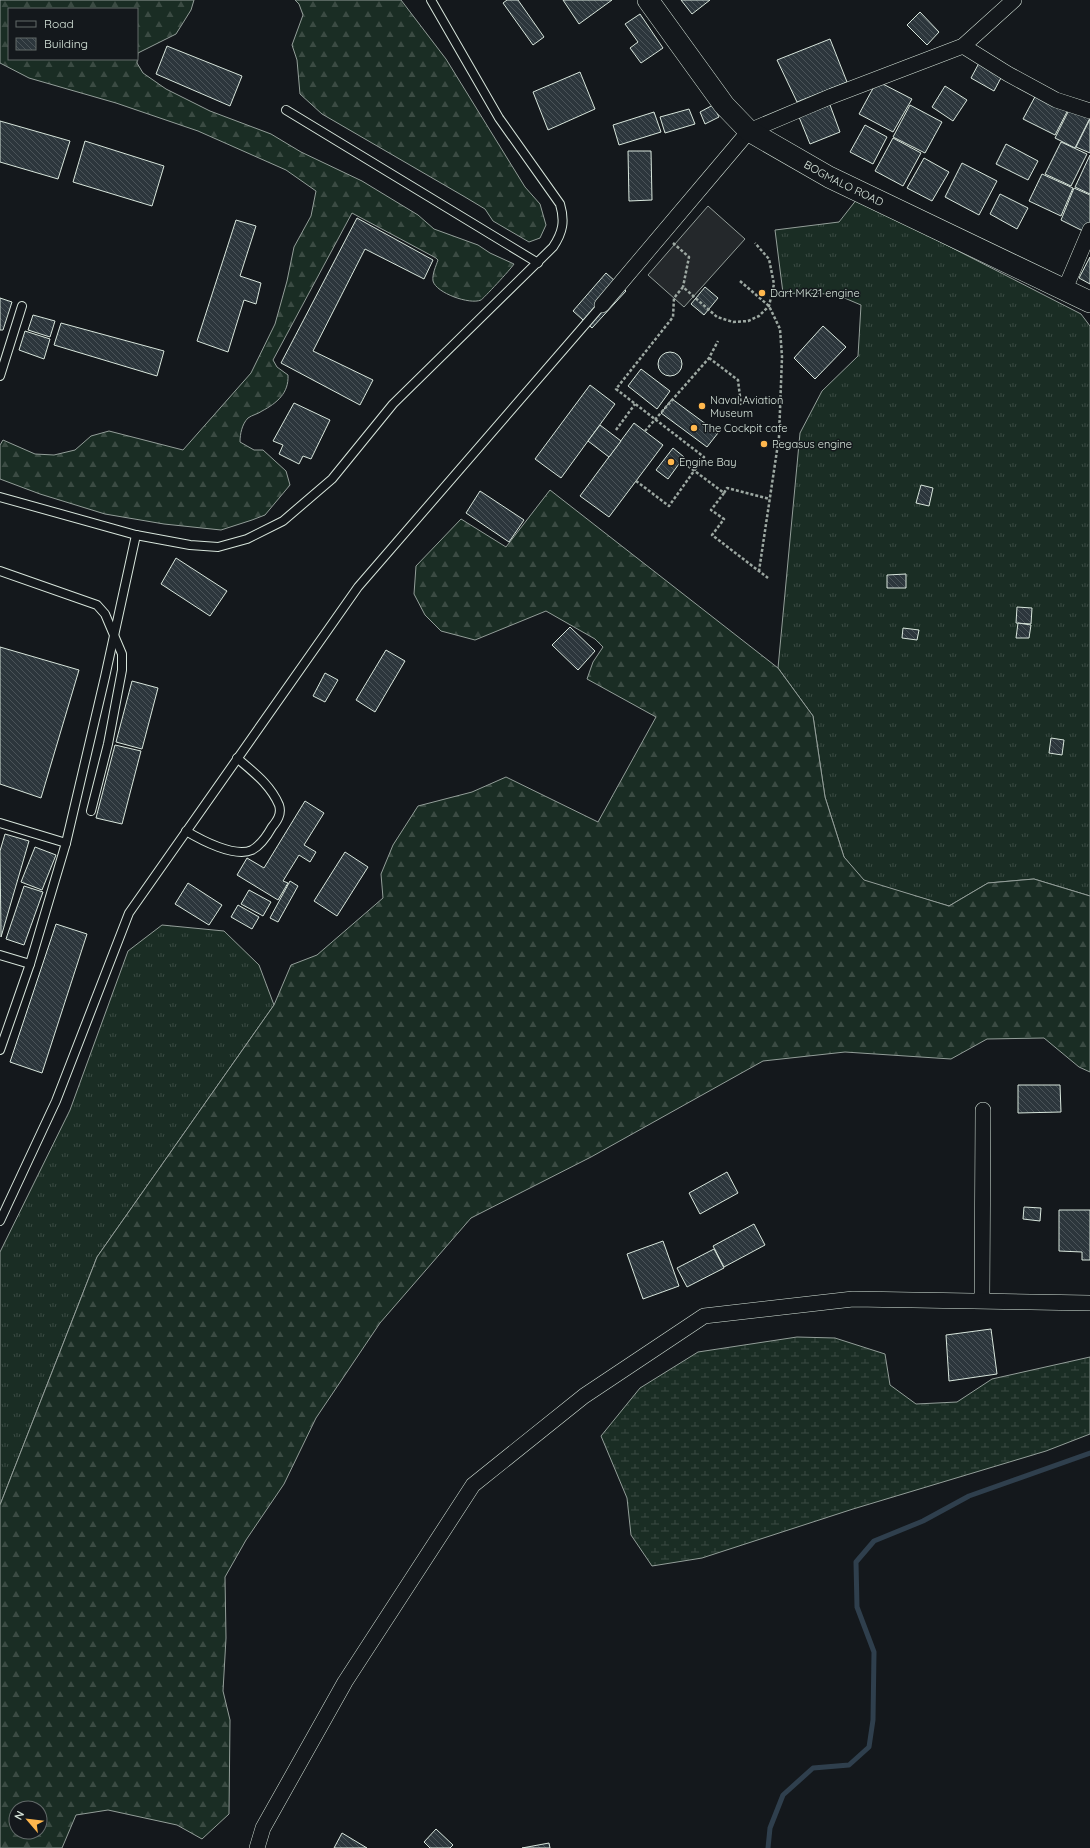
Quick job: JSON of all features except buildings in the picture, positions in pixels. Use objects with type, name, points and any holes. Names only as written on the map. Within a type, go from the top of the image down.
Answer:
[{"type":"street","name":"BOGMALO ROAD","points":[[648,0],[724,105],[749,131],[829,177],[1090,302]]},
{"type":"street","points":[[602,305],[749,131],[832,96],[963,46],[1014,0]]},
{"type":"street","points":[[963,46],[1008,74],[1056,100],[1090,111]]},
{"type":"street","points":[[1065,289],[1090,230]]},
{"type":"street","points":[[982,1300],[983,1110]]},
{"type":"street","points":[[257,1848],[264,1828],[345,1682],[474,1485],[584,1396],[704,1316],[853,1299],[1090,1303]]},
{"type":"lane","points":[[0,497],[136,535],[190,545],[218,547],[247,539],[283,521],[332,479],[393,404],[538,263],[560,238],[564,227],[563,214],[560,204],[499,118],[431,0]]},
{"type":"lane","points":[[286,110],[538,263]]},
{"type":"lane","points":[[0,1221],[56,1101],[129,913],[358,586],[602,305]]},
{"type":"lane","points":[[0,376],[22,306]]},
{"type":"lane","points":[[0,1050],[30,964],[66,843],[136,535]]},
{"type":"lane","points":[[0,570],[97,605],[105,614],[122,654],[121,681],[108,744],[91,811]]},
{"type":"lane","points":[[186,831],[206,843],[239,852],[251,850],[263,841],[279,817],[280,807],[266,783],[237,758]]},
{"type":"lane","points":[[0,823],[66,843]]},
{"type":"lane","points":[[0,955],[30,964]]},
{"type":"path","points":[[636,481],[669,506],[704,457],[616,388],[673,317],[674,298],[683,287],[689,257],[663,233]]},
{"type":"path","points":[[683,287],[717,317],[733,322],[748,321],[759,316],[769,306],[774,284],[769,259],[755,243]]},
{"type":"path","points":[[740,281],[769,306],[780,329],[782,357],[779,437],[759,571]]},
{"type":"path","points":[[645,431],[709,358],[718,341]]},
{"type":"path","points":[[709,358],[738,380],[742,405]]},
{"type":"path","points":[[616,430],[635,404]]},
{"type":"path","points":[[688,466],[724,493]]},
{"type":"path","points":[[768,578],[712,535],[724,519],[711,510],[727,488],[770,499]]},
{"type":"green space","points":[[0,0],[194,0],[191,10],[176,34],[138,53],[138,8],[8,8],[8,60],[137,60],[137,63],[143,73],[166,89],[210,111],[271,134],[301,152],[362,181],[418,215],[434,229],[478,245],[490,253],[514,264],[481,300],[469,301],[454,297],[440,290],[433,281],[434,270],[438,260],[436,258],[352,213],[273,360],[277,367],[288,375],[288,381],[284,392],[273,405],[248,418],[242,429],[240,442],[254,450],[263,450],[286,471],[290,485],[265,515],[221,530],[164,524],[105,514],[40,494],[0,479],[0,445],[3,440],[35,454],[54,455],[75,450],[91,436],[109,431],[183,450],[251,373],[275,324],[287,281],[294,247],[311,216],[316,191],[286,170],[198,131],[116,103],[29,78],[0,63]]},
{"type":"green space","points":[[295,0],[401,0],[446,59],[525,187],[540,204],[546,225],[540,238],[529,242],[493,221],[485,209],[322,114],[300,94],[297,60],[292,45],[303,15],[299,4]]},
{"type":"green space","points":[[857,199],[1081,314],[1090,326],[1090,896],[1034,879],[988,883],[949,906],[864,881],[844,857],[825,797],[813,716],[778,668],[800,433],[822,391],[858,356],[861,305],[835,294],[783,293],[775,230],[839,222]]},
{"type":"green space","points":[[550,490],[778,668],[813,716],[825,797],[844,857],[864,880],[949,906],[988,883],[1034,879],[1090,896],[1090,1072],[1079,1067],[1044,1038],[987,1039],[951,1059],[845,1052],[763,1061],[591,1157],[471,1218],[380,1323],[316,1418],[284,1484],[246,1540],[225,1577],[226,1638],[223,1691],[230,1720],[229,1814],[202,1839],[177,1825],[108,1810],[76,1815],[62,1848],[0,1848],[0,1505],[97,1257],[274,1005],[291,965],[317,955],[383,898],[381,874],[393,845],[418,806],[472,792],[506,777],[598,822],[656,717],[587,679],[593,662],[603,647],[595,639],[546,611],[475,640],[441,631],[425,615],[414,594],[416,566],[461,519],[506,547]]},
{"type":"green space","points":[[162,925],[224,931],[259,965],[274,1005],[97,1257],[0,1505],[0,1252],[70,1110],[128,951]]},
{"type":"green space","points":[[797,1337],[835,1338],[885,1354],[890,1385],[916,1404],[957,1402],[992,1379],[1090,1357],[1090,1434],[1046,1451],[853,1509],[702,1558],[652,1566],[631,1535],[627,1498],[601,1436],[640,1388],[698,1352]]},
{"type":"shaded area","points":[[708,206],[745,239],[684,307],[648,275]]},
{"type":"waterway","points":[[768,1848],[770,1828],[783,1795],[813,1768],[849,1765],[869,1747],[873,1720],[874,1652],[857,1607],[856,1562],[874,1541],[923,1521],[969,1496],[1090,1453]]},
{"type":"place","name":"Dart MK21 engine","points":[[762,293]]},
{"type":"place","name":"Naval Aviation Museum","points":[[702,406]]},
{"type":"place","name":"The Cockpit cafe","points":[[694,428]]},
{"type":"place","name":"Pegasus engine","points":[[764,444]]},
{"type":"place","name":"Engine Bay","points":[[671,462]]}]
